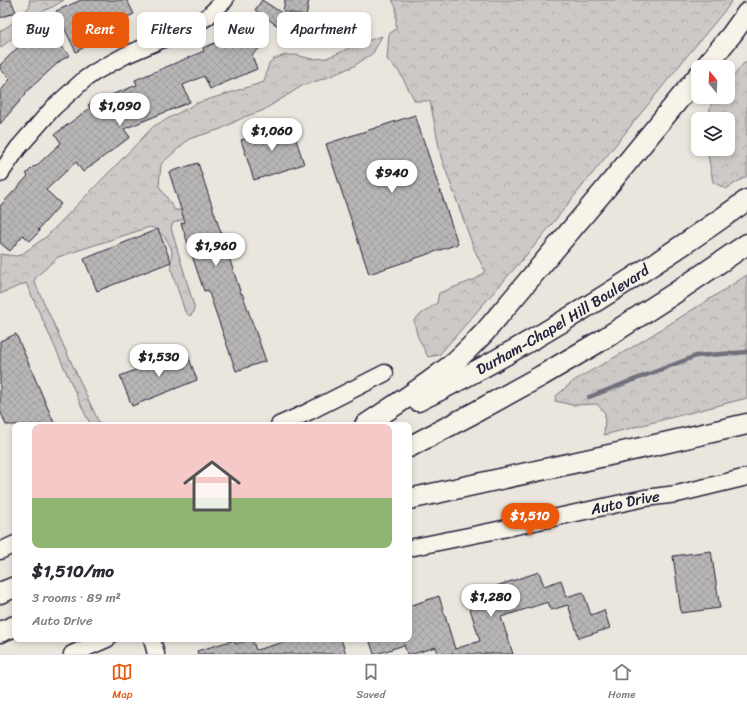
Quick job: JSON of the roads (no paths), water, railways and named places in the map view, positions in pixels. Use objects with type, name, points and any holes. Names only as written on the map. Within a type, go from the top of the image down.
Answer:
[{"type":"main road","points":[[712,60],[740,30],[747,13]]},
{"type":"main road","points":[[369,422],[427,383],[466,352],[484,333],[608,186],[691,85]]},
{"type":"main road","name":"Durham-Chapel Hill Boulevard","points":[[377,422],[510,353],[605,297],[718,222],[747,200]]},
{"type":"main road","points":[[412,445],[541,376],[595,344],[672,295],[747,244]]},
{"type":"main road","points":[[412,498],[664,444],[747,424]]},
{"type":"main road","points":[[0,593],[12,588]]},
{"type":"main road","points":[[0,632],[12,627]]},
{"type":"street","points":[[0,174],[18,148],[53,108],[85,79],[126,55],[187,28],[207,16],[225,0]]},
{"type":"street","points":[[286,422],[385,373]]},
{"type":"street","name":"Auto Drive","points":[[412,547],[645,498],[677,494],[747,478]]},
{"type":"street","points":[[0,551],[12,545]]},
{"type":"street","points":[[72,654],[99,642]]},
{"type":"street","points":[[153,642],[156,654]]},
{"type":"waterway","points":[[589,397],[696,356],[747,352]]}]
